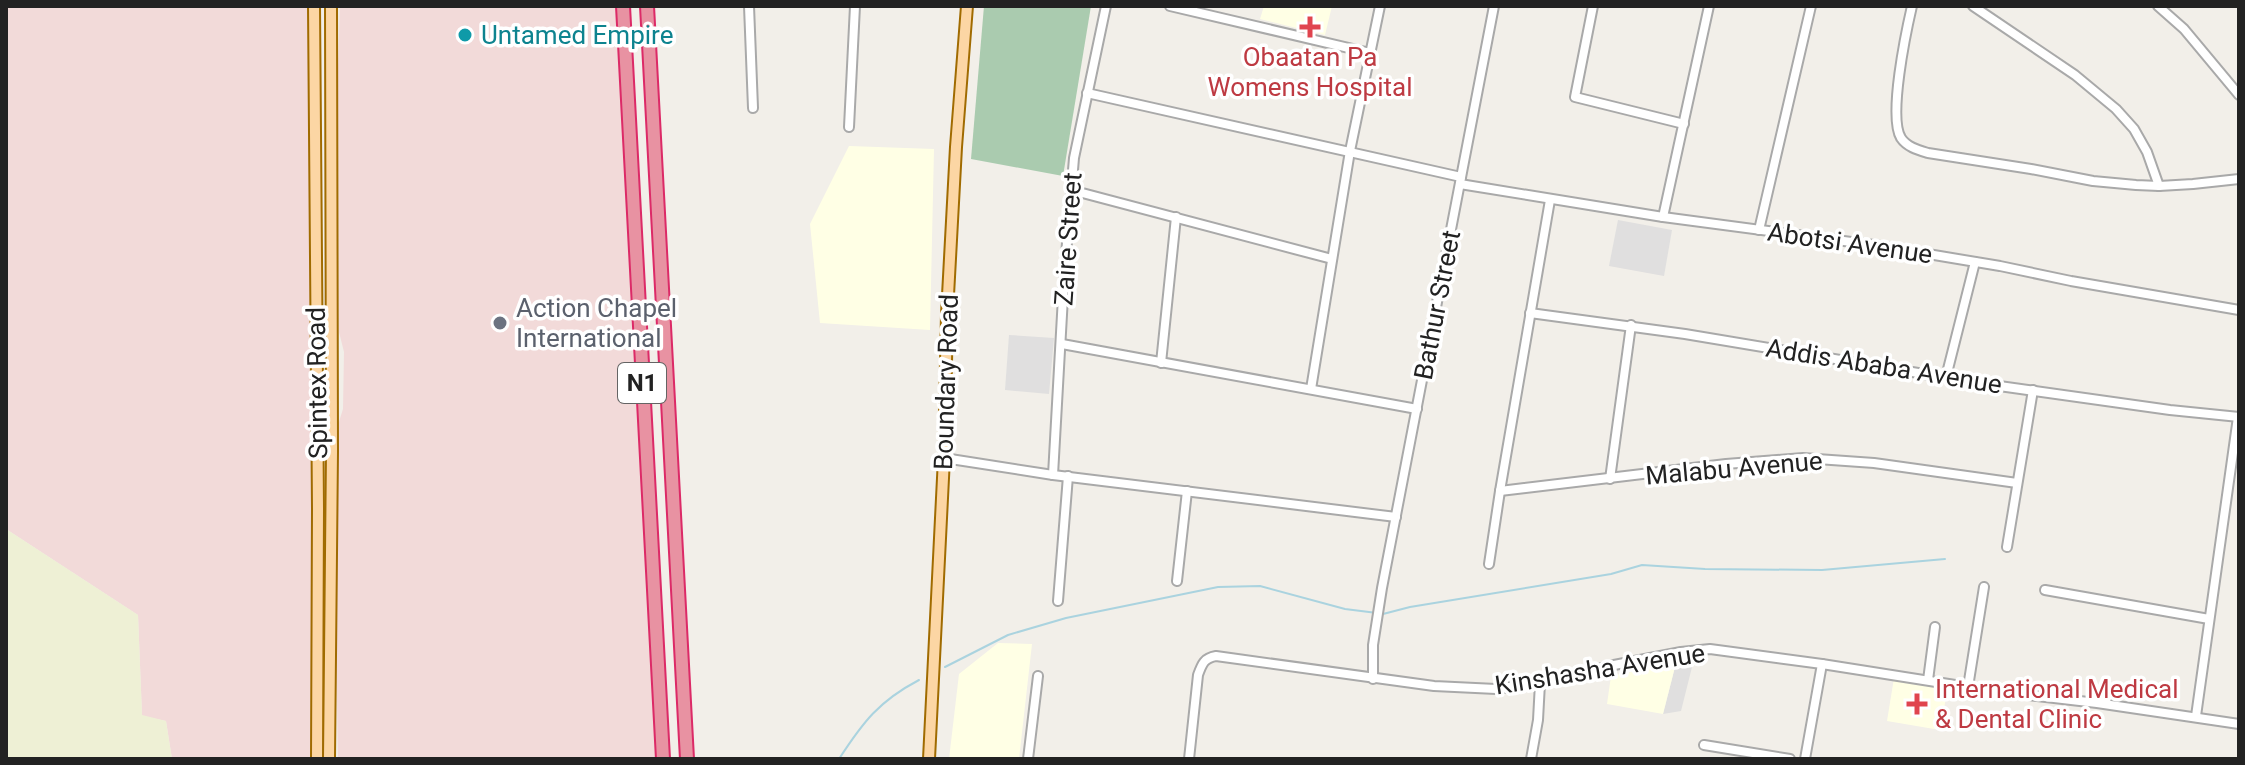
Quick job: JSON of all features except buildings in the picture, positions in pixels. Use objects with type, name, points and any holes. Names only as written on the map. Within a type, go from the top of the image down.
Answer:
[{"type":"highway","name":"N1","points":[[623,6],[663,759]]},
{"type":"highway","name":"N1","points":[[647,6],[687,759]]},
{"type":"main road","name":"Spintex Road","points":[[314,6],[319,538],[317,759]]},
{"type":"main road","name":"Spintex Road","points":[[329,759],[331,6]]},
{"type":"main road","name":"Boundary Road","points":[[929,759],[944,458],[948,299],[967,6]]},
{"type":"street","points":[[749,6],[753,108]]},
{"type":"street","points":[[849,127],[855,6]]},
{"type":"street","name":"Zaire Street","points":[[1053,475],[1074,158],[1106,6]]},
{"type":"street","points":[[1170,6],[1370,53]]},
{"type":"street","points":[[1311,389],[1350,151],[1380,6]]},
{"type":"street","name":"Bathur Street","points":[[1373,679],[1373,645],[1379,604],[1494,6]]},
{"type":"street","points":[[1593,6],[1575,97],[1684,124]]},
{"type":"street","points":[[1663,217],[1709,6]]},
{"type":"street","points":[[1759,230],[1811,6]]},
{"type":"street","points":[[1912,6],[1896,110],[1897,129],[1903,141],[1914,148],[2093,181],[2159,186],[2239,179]]},
{"type":"street","points":[[1973,6],[2075,75],[2116,109],[2134,129],[2147,152],[2159,186]]},
{"type":"street","points":[[2158,6],[2184,29],[2239,95]]},
{"type":"street","name":"Abotsi Avenue","points":[[1087,93],[1350,151],[1550,200],[1839,240],[2239,310]]},
{"type":"street","points":[[1071,190],[1332,259]]},
{"type":"street","points":[[1489,564],[1550,200]]},
{"type":"street","points":[[1161,363],[1176,217]]},
{"type":"street","points":[[1946,377],[1975,262]]},
{"type":"street","name":"Addis Ababa Avenue","points":[[1530,313],[1631,325],[2033,390],[2238,417]]},
{"type":"street","points":[[1610,479],[1631,325]]},
{"type":"street","points":[[1062,344],[1417,409]]},
{"type":"street","points":[[2007,547],[2033,390]]},
{"type":"street","points":[[2196,716],[2238,417]]},
{"type":"street","points":[[944,458],[1053,475],[1396,517]]},
{"type":"street","name":"Malabu Avenue","points":[[1500,491],[1726,464],[1812,458],[1874,463],[2017,483]]},
{"type":"street","points":[[1058,601],[1068,476]]},
{"type":"street","points":[[1177,581],[1187,491]]},
{"type":"street","points":[[1968,687],[1984,587]]},
{"type":"street","points":[[2045,590],[2209,619]]},
{"type":"street","points":[[1928,680],[1935,627]]},
{"type":"street","name":"Kinshasha Avenue","points":[[1189,759],[1198,675],[1201,664],[1207,658],[1216,656],[1373,679],[1496,689],[1710,649],[2239,724]]},
{"type":"street","points":[[1805,759],[1822,664]]},
{"type":"street","points":[[1028,759],[1038,676]]},
{"type":"street","points":[[1531,759],[1540,683]]},
{"type":"street","points":[[1704,745],[1790,759]]},
{"type":"shaded area","points":[[6,6],[310,6],[313,499],[310,759],[172,759],[166,721],[142,716],[138,615],[6,529]]},
{"type":"shaded area","points":[[340,6],[619,6],[660,759],[338,759],[337,428],[343,409],[344,352],[339,332]]},
{"type":"shaded area","points":[[984,6],[1091,6],[1063,176],[971,159]]},
{"type":"shaded area","name":"Obaatan Pa Womens Hospital","points":[[1264,6],[1332,6],[1325,35],[1260,19]]},
{"type":"shaded area","points":[[849,146],[934,149],[930,330],[820,323],[810,224]]},
{"type":"shaded area","points":[[1618,220],[1672,230],[1664,276],[1609,266]]},
{"type":"shaded area","points":[[1009,335],[1054,338],[1049,394],[1005,390]]},
{"type":"shaded area","points":[[6,529],[138,615],[142,715],[166,721],[172,759],[6,759]]},
{"type":"shaded area","points":[[998,643],[1032,644],[1019,759],[949,759],[959,674]]},
{"type":"shaded area","points":[[1695,655],[1681,711],[1663,714],[1676,663]]},
{"type":"shaded area","points":[[1676,663],[1663,714],[1607,704],[1611,676]]},
{"type":"shaded area","name":"International Medical & Dental Clinic","points":[[1894,678],[1948,687],[1940,730],[1887,721]]},
{"type":"waterway","points":[[1383,614],[1611,574],[1642,565],[1822,570],[1945,559]]},
{"type":"waterway","points":[[945,667],[1008,635],[1066,618],[1218,587],[1260,586],[1345,609],[1377,613]]},
{"type":"waterway","points":[[839,759],[873,714],[893,696],[919,680]]},
{"type":"place","name":"Obaatan Pa Womens Hospital","points":[[1310,27]]},
{"type":"place","name":"Untamed Empire","points":[[465,35]]},
{"type":"place","name":"Action Chapel International","points":[[500,323]]},
{"type":"place","name":"International Medical & Dental Clinic","points":[[1917,704]]}]
